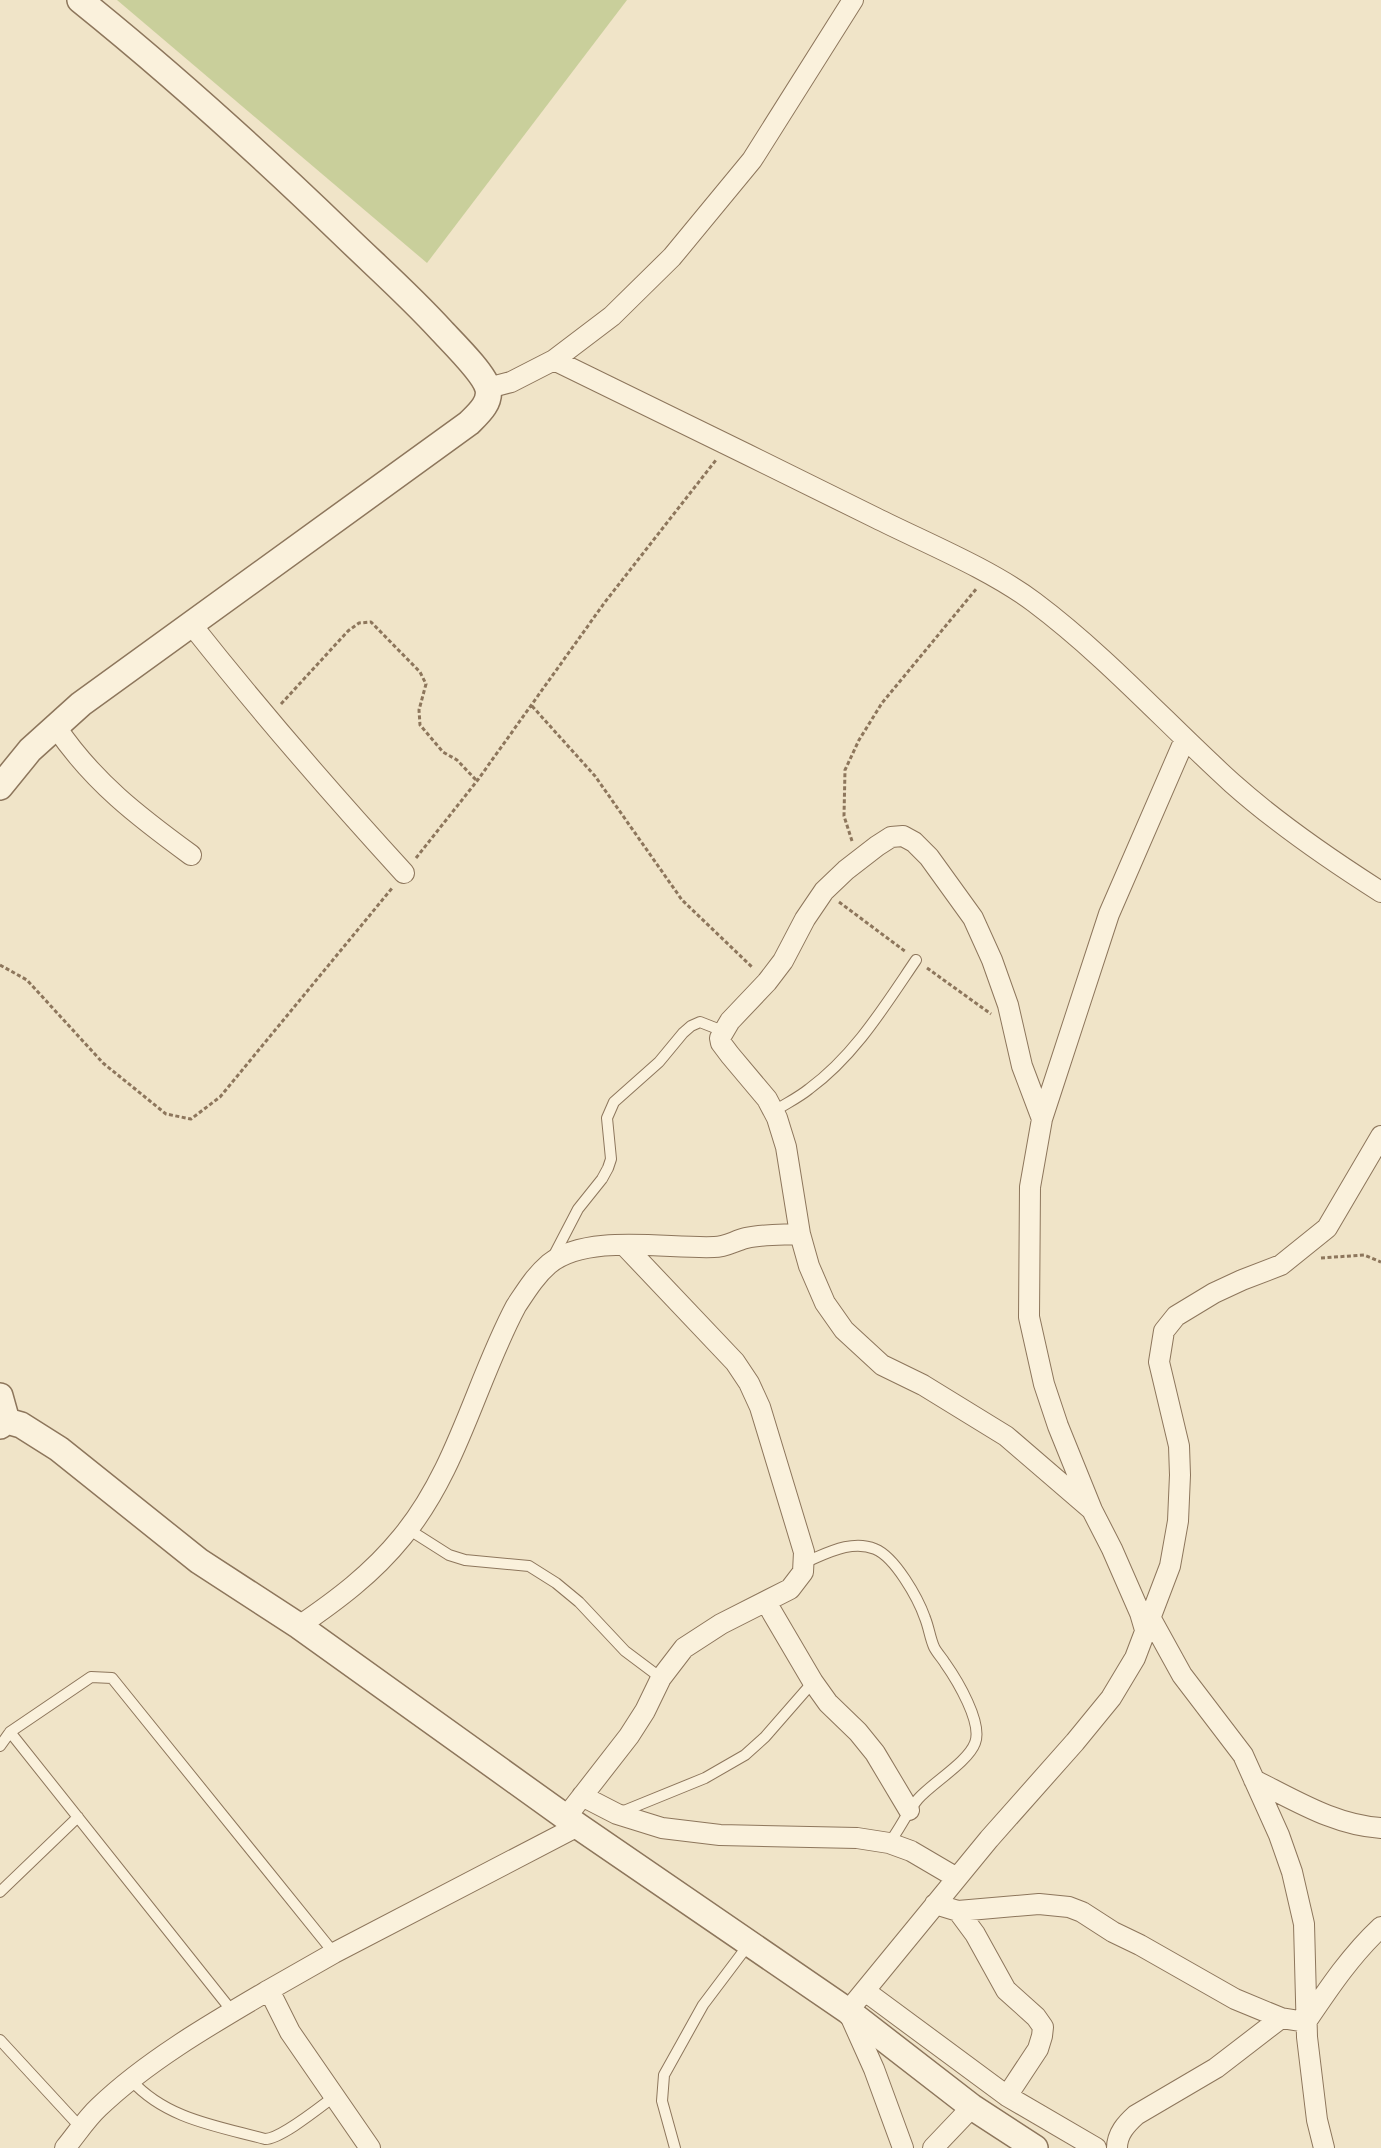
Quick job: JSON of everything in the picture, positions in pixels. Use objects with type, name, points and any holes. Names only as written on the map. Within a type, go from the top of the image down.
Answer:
[{"type":"street","points":[[0,787],[30,750],[81,704],[469,424],[483,409],[488,398],[488,388],[475,368],[427,315],[276,169],[139,48],[80,0]]},
{"type":"street","points":[[488,388],[511,382],[554,360],[612,316],[672,257],[752,160],[852,0]]},
{"type":"street","points":[[554,360],[741,450],[988,574],[1033,601],[1120,674],[1185,738],[1262,808],[1326,856],[1381,892]]},
{"type":"street","points":[[191,624],[309,769],[404,873]]},
{"type":"street","points":[[56,727],[73,753],[114,795],[137,816],[192,855]]},
{"type":"street","points":[[1185,738],[1109,914],[1042,1119],[1030,1187],[1029,1317],[1044,1384],[1058,1426],[1092,1510],[1137,1605],[1182,1675],[1243,1755],[1279,1835],[1292,1872],[1304,1924],[1306,2022],[1317,2120],[1324,2148]]},
{"type":"street","points":[[1042,1119],[1022,1066],[1008,1006],[992,960],[973,918],[948,883],[914,842],[902,836],[891,838],[858,860],[824,891],[805,919],[783,961],[767,982],[730,1021],[720,1038],[755,1083],[774,1112],[786,1146],[800,1234],[809,1266],[825,1303],[844,1330],[882,1365],[923,1385],[1006,1436],[1092,1510]]},
{"type":"street","points":[[848,2011],[989,1839],[1075,1742],[1111,1698],[1135,1658],[1170,1566],[1178,1521],[1179,1446],[1159,1362],[1164,1331],[1176,1316],[1214,1294],[1242,1280],[1281,1265],[1328,1228],[1381,1136]]},
{"type":"street","points":[[299,1626],[365,1577],[408,1529],[428,1499],[449,1458],[511,1314],[531,1284],[550,1264],[572,1252],[593,1247],[714,1247],[727,1246],[746,1238],[800,1234]]},
{"type":"street","points":[[65,2148],[98,2108],[131,2080],[232,2010],[572,1821],[582,1796],[628,1736],[645,1711],[661,1678],[684,1648],[721,1624],[790,1589],[803,1572],[804,1552],[760,1407],[749,1382],[734,1362],[625,1246]]},
{"type":"street","points":[[0,1396],[4,1423],[22,1425],[59,1449],[199,1561],[299,1626],[572,1821],[848,2011],[972,2107],[1035,2148]]},
{"type":"street","points":[[766,1602],[813,1682],[828,1703],[858,1732],[875,1753],[910,1810]]},
{"type":"street","points":[[1254,1780],[1331,1818],[1362,1826],[1381,1828]]},
{"type":"street","points":[[582,1796],[617,1814],[662,1828],[720,1836],[857,1838],[889,1843],[911,1851],[957,1878]]},
{"type":"street","points":[[935,1904],[958,1911],[1039,1904],[1070,1907],[1235,1999],[1281,2018],[1306,2022]]},
{"type":"street","points":[[958,1911],[974,1934],[1006,1990],[1036,2017],[1042,2027],[1042,2036],[1038,2049],[1007,2096]]},
{"type":"street","points":[[1306,2022],[1342,1968],[1381,1927]]},
{"type":"street","points":[[269,1990],[290,2032],[370,2148]]},
{"type":"street","points":[[865,1991],[1007,2096],[1096,2148]]},
{"type":"street","points":[[848,2011],[874,2069],[903,2148]]},
{"type":"street","points":[[1117,2148],[1118,2137],[1127,2123],[1136,2115],[1216,2068],[1281,2018]]},
{"type":"street","points":[[933,2148],[972,2107]]},
{"type":"lane","points":[[774,1112],[808,1090],[845,1057],[871,1026],[916,960]]},
{"type":"lane","points":[[550,1264],[578,1209],[602,1179],[608,1168],[611,1159],[608,1118],[614,1102],[658,1062],[691,1026],[700,1022],[723,1031]]},
{"type":"lane","points":[[408,1529],[449,1555],[465,1560],[529,1566],[556,1583],[579,1602],[625,1651],[661,1678]]},
{"type":"lane","points":[[803,1563],[857,1544],[873,1548],[889,1557],[912,1593],[925,1618],[935,1648],[946,1664],[972,1712],[976,1737],[972,1749],[919,1798],[889,1843]]},
{"type":"lane","points":[[0,1746],[10,1732],[92,1677],[112,1678],[334,1953]]},
{"type":"lane","points":[[617,1814],[705,1778],[745,1754],[765,1738],[813,1682]]},
{"type":"lane","points":[[10,1732],[232,2010]]},
{"type":"lane","points":[[0,1892],[78,1817]]},
{"type":"lane","points":[[674,2148],[662,2100],[664,2075],[703,2006],[750,1944]]},
{"type":"lane","points":[[0,2040],[82,2129]]},
{"type":"lane","points":[[131,2080],[166,2109],[265,2139],[277,2137],[335,2096]]},
{"type":"path","points":[[858,860],[844,816],[845,770],[859,740],[882,703],[988,574]]},
{"type":"path","points":[[267,719],[348,631],[359,623],[371,622],[420,672],[426,684],[418,710],[420,725],[443,752],[457,760],[477,781]]},
{"type":"path","points":[[532,706],[595,776],[682,900],[767,982]]},
{"type":"path","points":[[1316,1259],[1364,1255],[1381,1262]]},
{"type":"green space","points":[[117,0],[627,0],[427,263]]}]
